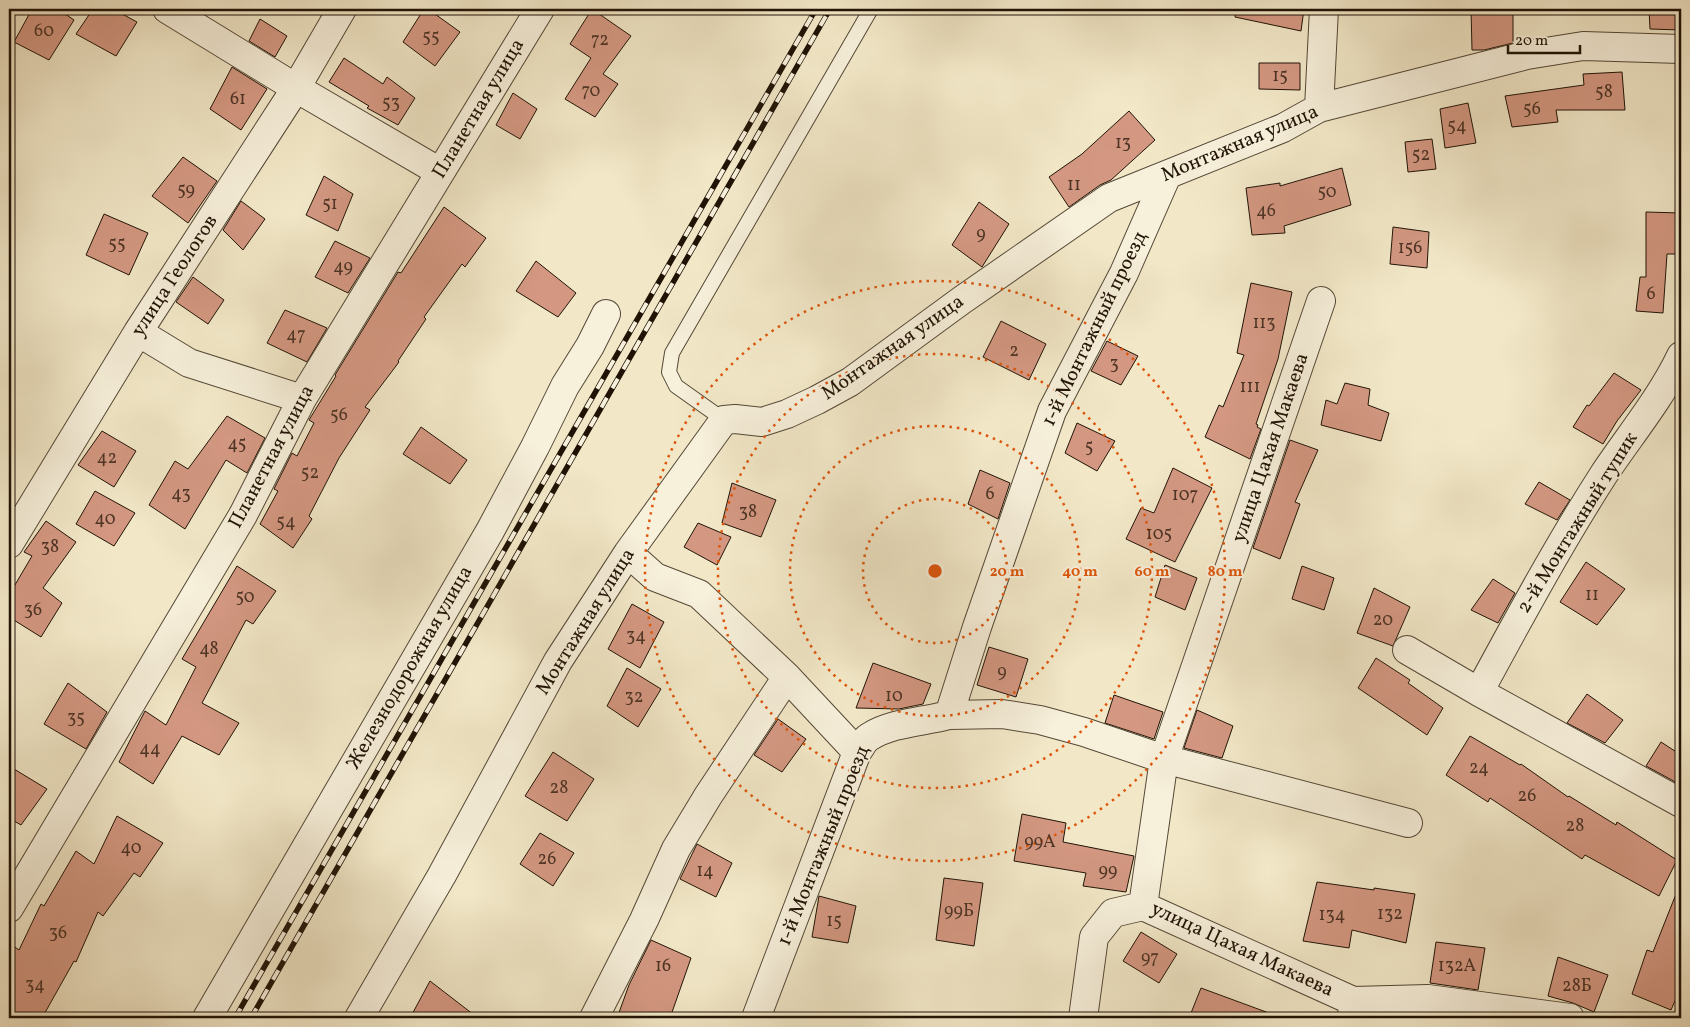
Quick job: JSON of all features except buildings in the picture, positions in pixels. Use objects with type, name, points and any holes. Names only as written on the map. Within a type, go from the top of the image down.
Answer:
[{"type":"street","points":[[167,9],[296,88],[440,172]]},
{"type":"street","name":"улица Геологов","points":[[9,544],[138,332],[296,88],[342,9]]},
{"type":"street","name":"Планетная улица","points":[[9,908],[242,515],[302,399],[540,9]]},
{"type":"street","points":[[1319,108],[1324,9]]},
{"type":"street","name":"Монтажная улица","points":[[359,1018],[442,875],[558,661],[628,554],[724,420],[735,419],[762,422],[817,400],[850,382],[962,300],[1110,198],[1284,128],[1319,108],[1527,55],[1583,46],[1681,49]]},
{"type":"street","name":"1-й Монтажный проезд","points":[[756,1018],[857,752],[868,738],[884,731],[900,725],[949,715],[977,627],[1052,411],[1124,273],[1167,175]]},
{"type":"street","name":"улица Цахая Макаева","points":[[1321,302],[1164,759],[1143,906],[1352,1010]]},
{"type":"street","name":"Железнодорожная улица","points":[[207,1018],[490,531],[535,447],[564,386],[590,346],[606,314]]},
{"type":"street","points":[[138,332],[189,363],[302,399]]},
{"type":"street","name":"2-й Монтажный тупик","points":[[1479,692],[1543,574],[1604,475],[1672,376],[1681,356]]},
{"type":"street","points":[[628,554],[656,576],[699,594],[787,677],[857,752]]},
{"type":"street","points":[[1406,650],[1681,803]]},
{"type":"street","points":[[594,1018],[644,920],[676,849],[713,788],[787,677]]},
{"type":"street","points":[[949,715],[1002,714],[1040,720],[1084,732],[1164,759],[1408,823]]},
{"type":"street","points":[[1083,1018],[1094,938],[1113,913],[1143,906]]},
{"type":"street","points":[[1352,1010],[1428,999],[1570,1018]]},
{"type":"lane","points":[[724,420],[676,386],[669,372],[672,353],[870,9]]},
{"type":"railway","points":[[235,1018],[816,9]]},
{"type":"railway","points":[[251,1018],[830,9]]}]
